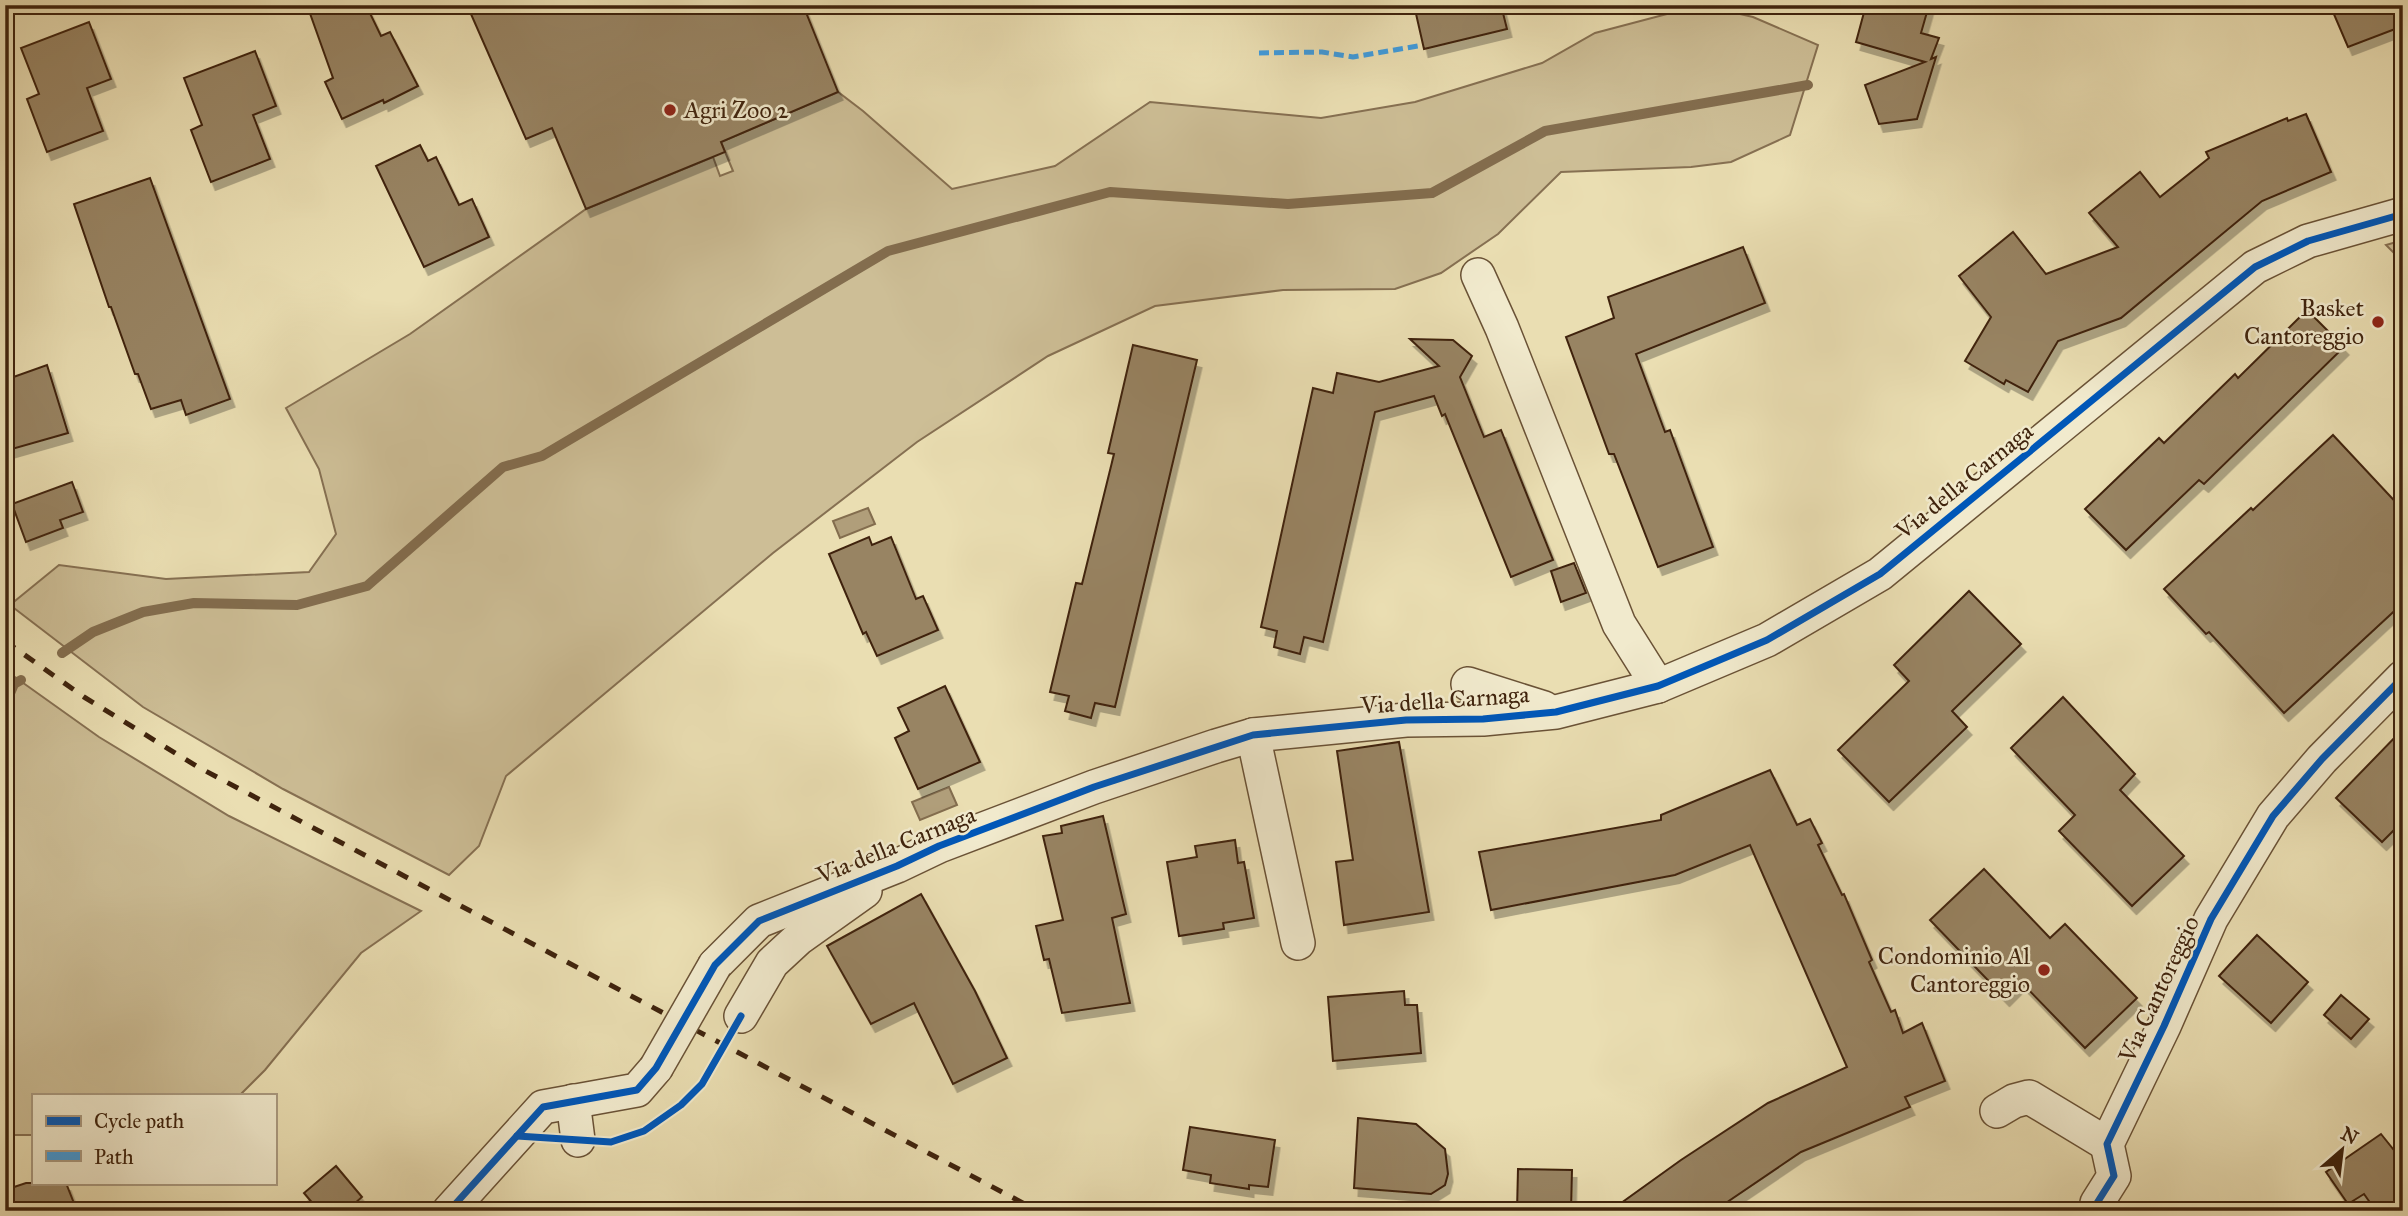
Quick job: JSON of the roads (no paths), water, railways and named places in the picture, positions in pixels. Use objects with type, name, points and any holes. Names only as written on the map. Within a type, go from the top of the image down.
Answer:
[{"type":"street","name":"Via della Carnaga","points":[[456,1206],[543,1107],[637,1090],[656,1068],[724,956],[760,921],[897,866],[939,846],[1094,786],[1253,735],[1406,720],[1483,719],[1556,712],[1658,687],[1767,640],[1880,574],[2255,267],[2308,241],[2403,214]]},
{"type":"street","points":[[1478,275],[1502,328],[1619,624],[1658,687]]},
{"type":"street","name":"Via Cantoreggio","points":[[2106,1144],[2164,1026],[2211,919],[2273,816],[2322,759],[2403,677]]},
{"type":"street","name":"Via della Carnaga","points":[[1468,684],[1556,712]]},
{"type":"street","points":[[1253,735],[1298,943]]},
{"type":"street","name":"Via della Carnaga","points":[[741,1016],[772,963],[799,938],[897,866]]},
{"type":"street","points":[[724,956],[762,980]]},
{"type":"street","points":[[1997,1111],[2014,1101],[2029,1097],[2106,1144],[2114,1176],[2097,1203]]},
{"type":"street","points":[[573,1101],[578,1140]]},
{"type":"waterway","points":[[62,653],[93,632],[143,612],[194,603],[297,605],[367,586],[503,467],[542,456],[888,251],[1110,192],[1288,204],[1432,193],[1545,131],[1808,85]]},
{"type":"waterway","points":[[5,705],[14,684],[21,680]]},
{"type":"railway","points":[[5,641],[84,697],[198,767],[1038,1211]]},
{"type":"place","name":"Agri Zoo 2","points":[[670,110]]},
{"type":"place","name":"Basket Cantoreggio","points":[[2378,322]]},
{"type":"place","name":"Condominio Al Cantoreggio","points":[[2044,970]]}]
